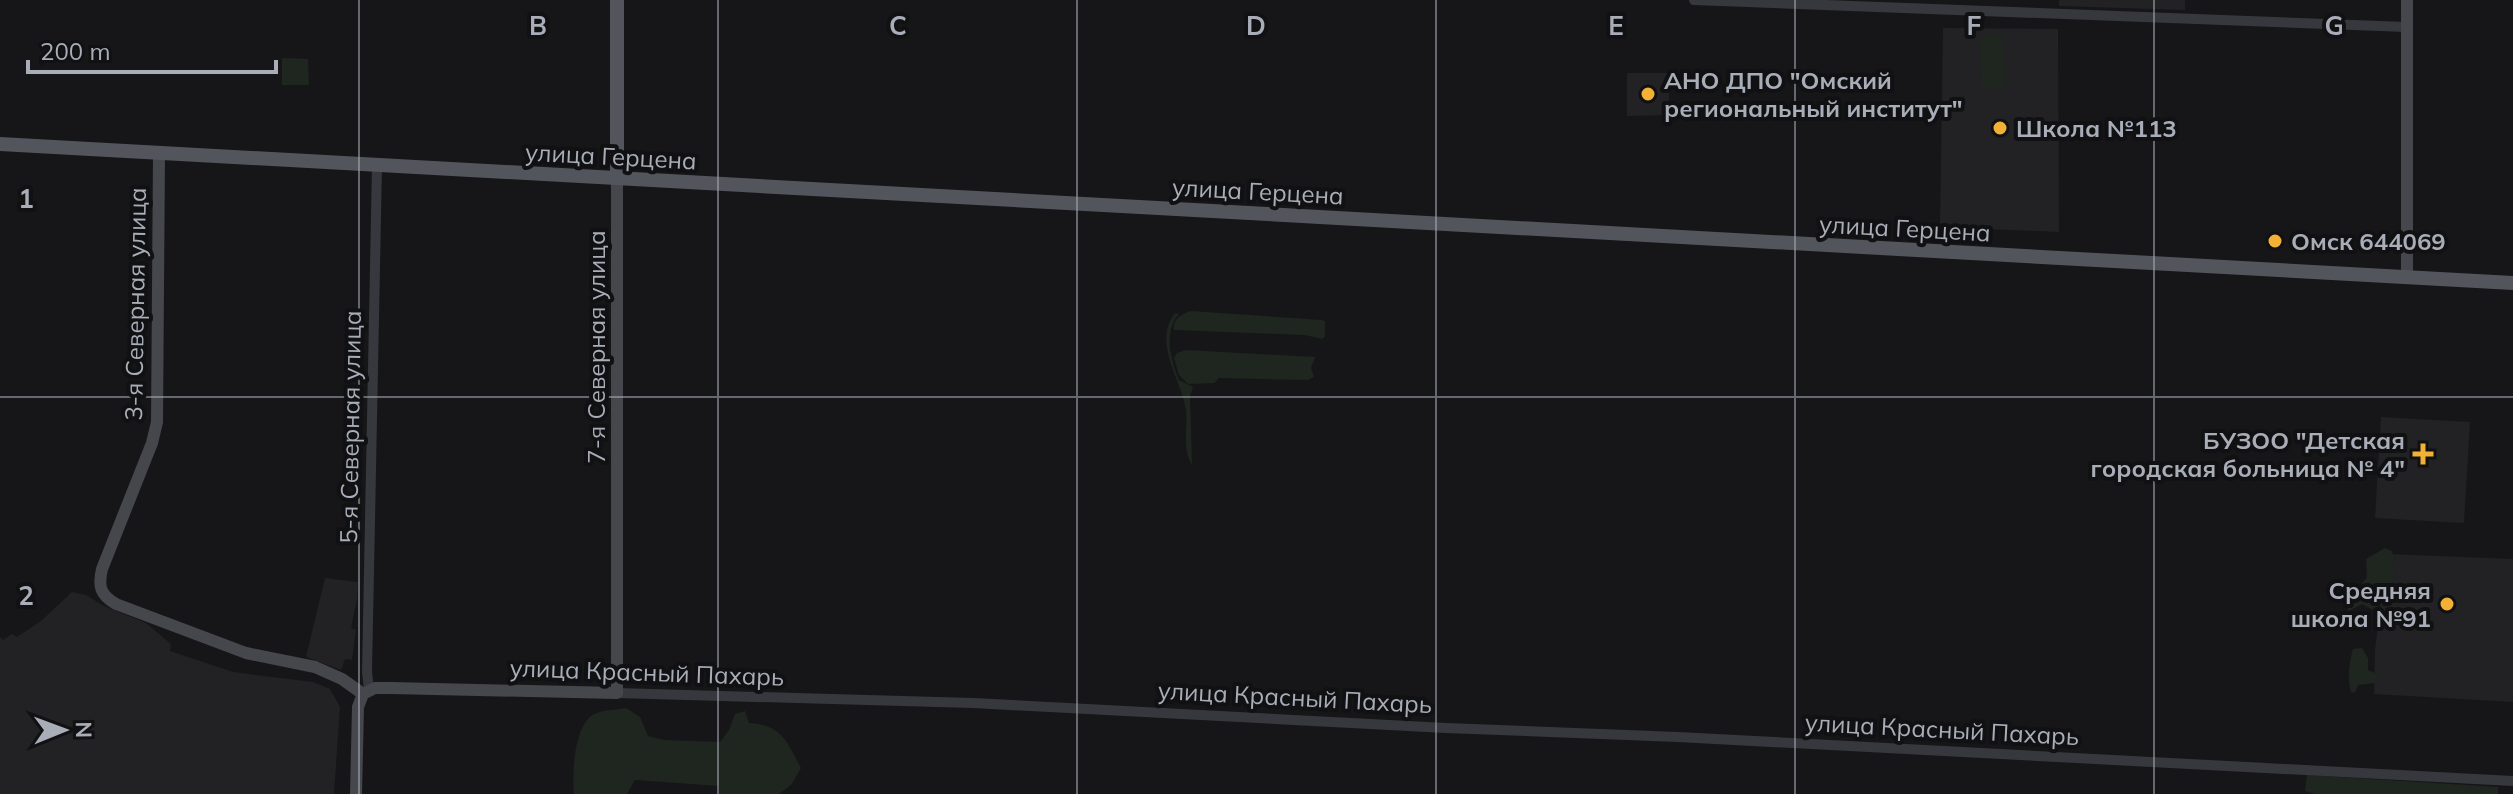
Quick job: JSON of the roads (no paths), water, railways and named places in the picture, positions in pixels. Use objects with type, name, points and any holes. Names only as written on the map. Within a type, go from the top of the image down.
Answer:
[{"type":"main road","name":"7-я Северная улица","points":[[617,0],[617,693]]},
{"type":"main road","points":[[2407,0],[2407,277]]},
{"type":"main road","name":"улица Герцена","points":[[0,144],[2513,283]]},
{"type":"main road","name":"3-я Северная улица","points":[[159,153],[155,434],[102,569],[100,589],[116,604],[237,650],[315,667],[366,692]]},
{"type":"main road","name":"улица Красный Пахарь","points":[[366,692],[391,688],[617,693]]},
{"type":"main road","name":"5-я Северная улица","points":[[356,794],[358,707],[366,692]]},
{"type":"street","points":[[1694,0],[2407,27]]},
{"type":"street","name":"5-я Северная улица","points":[[366,692],[377,165]]},
{"type":"street","name":"улица Красный Пахарь","points":[[617,693],[1004,704],[2513,781]]},
{"type":"place","name":"АНО ДПО \"Омский региональный институт\"","points":[[1648,94]]},
{"type":"place","name":"Школа №113","points":[[2000,128]]},
{"type":"place","name":"Омск 644069","points":[[2275,241]]},
{"type":"place","name":"БУЗОО \"Детская городская больница № 4\"","points":[[2423,454]]},
{"type":"place","name":"Средняя школа №91","points":[[2447,604]]}]
